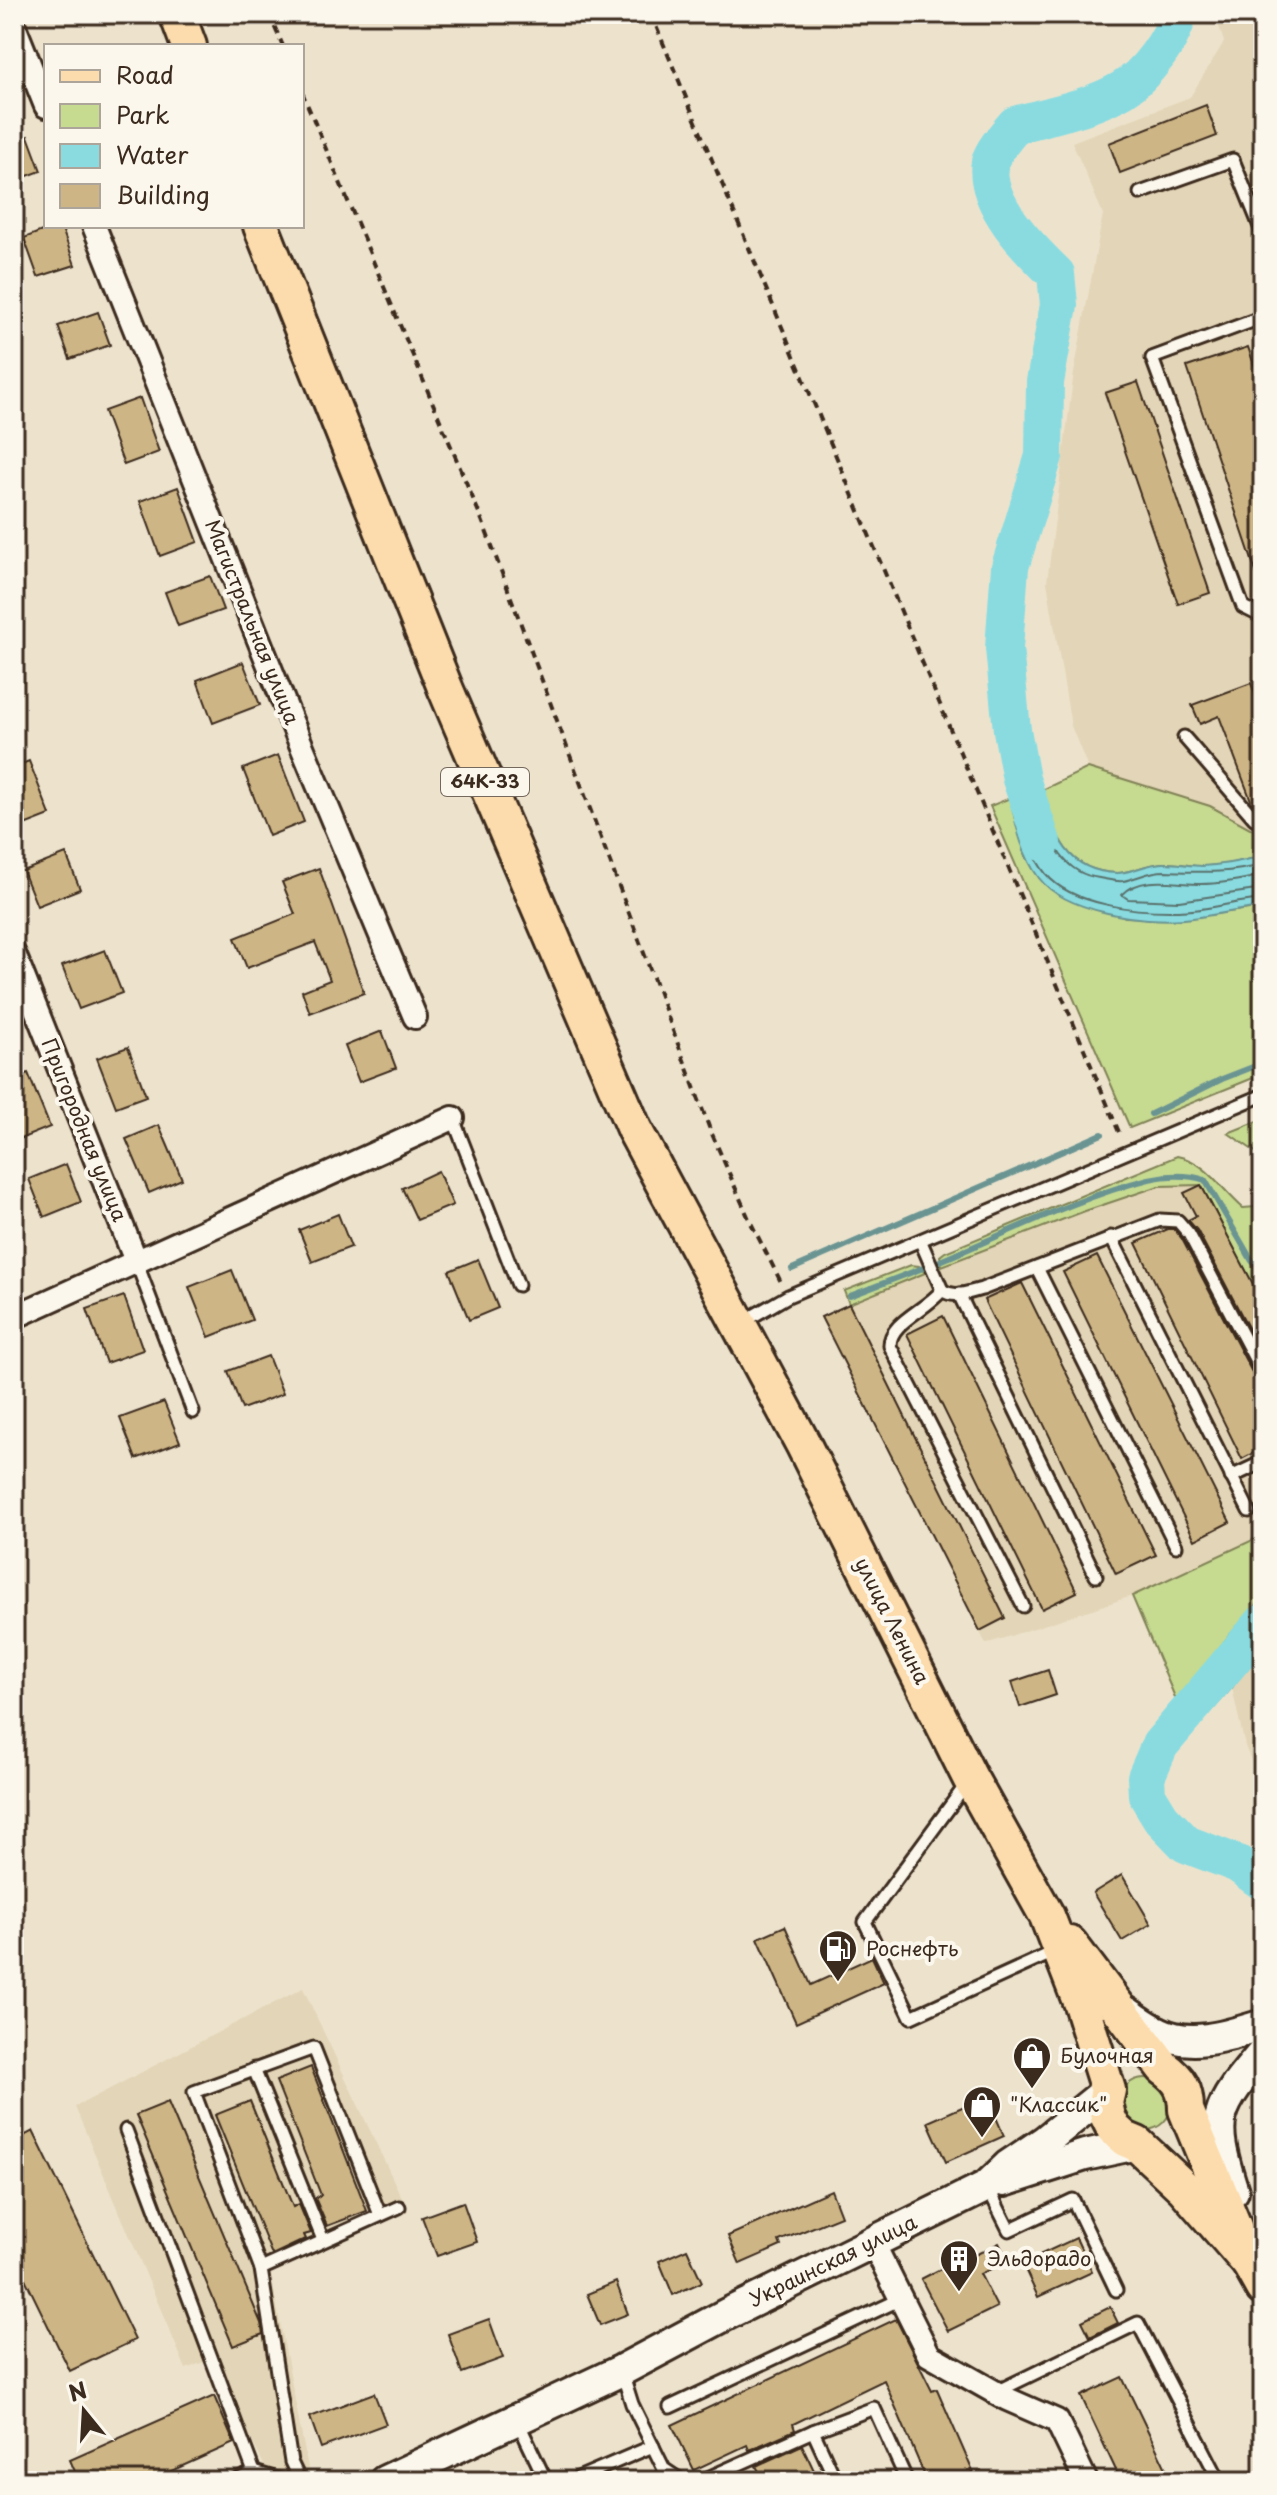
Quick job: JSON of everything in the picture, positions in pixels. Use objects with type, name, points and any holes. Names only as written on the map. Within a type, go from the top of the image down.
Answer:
[{"type":"main road","points":[[177,14],[188,44]]},
{"type":"main road","name":"64К-33","points":[[262,228],[446,690],[634,1129],[737,1325]]},
{"type":"main road","name":"улица Ленина","points":[[737,1325],[803,1444],[970,1778],[1047,1916],[1108,2090],[1105,2103],[1114,2129],[1137,2144],[1184,2188],[1256,2276]]},
{"type":"main road","name":"улица Ленина","points":[[1047,1916],[1164,2068],[1182,2085],[1186,2097],[1184,2116],[1256,2276]]},
{"type":"main road","name":"Украинская улица","points":[[1108,2090],[1115,2078],[1126,2069],[1138,2065],[1164,2068]]},
{"type":"main road","points":[[1137,2144],[1165,2141],[1184,2116]]},
{"type":"street","points":[[14,26],[44,101]]},
{"type":"street","name":"Магистральная улица","points":[[95,228],[290,718],[415,1017]]},
{"type":"street","name":"Пригородная улица","points":[[14,954],[136,1261]]},
{"type":"street","points":[[14,1317],[453,1118]]},
{"type":"street","points":[[1118,2007],[1159,2033],[1176,2039],[1224,2037],[1263,2028]]},
{"type":"street","name":"Украинская улица","points":[[1164,2068],[1231,2046],[1263,2028]]},
{"type":"street","points":[[1184,2116],[1263,2043]]},
{"type":"street","points":[[1256,2276],[1218,2138],[1220,2111],[1234,2087],[1263,2053]]},
{"type":"street","name":"Украинская улица","points":[[385,2481],[622,2370],[727,2314],[987,2186],[1008,2166],[1045,2141],[1108,2090]]},
{"type":"street","points":[[987,2186],[1085,2155],[1137,2144]]},
{"type":"street","points":[[872,2241],[929,2355],[995,2393],[1057,2421],[1086,2481]]},
{"type":"lane","points":[[1140,193],[1233,160],[1263,234]]},
{"type":"lane","points":[[1263,317],[1152,358],[1243,607],[1263,617]]},
{"type":"lane","points":[[1184,737],[1254,818],[1263,823]]},
{"type":"lane","points":[[737,1325],[788,1296],[1263,1095]]},
{"type":"lane","points":[[453,1118],[518,1285]]},
{"type":"lane","points":[[921,1242],[942,1290],[947,1294],[959,1294],[1037,1268],[1111,1237],[1170,1219],[1184,1226],[1263,1374]]},
{"type":"lane","points":[[1111,1237],[1249,1511]]},
{"type":"lane","points":[[136,1261],[193,1412]]},
{"type":"lane","points":[[1037,1268],[1176,1546]]},
{"type":"lane","points":[[942,1290],[925,1308],[895,1327],[890,1346],[1023,1606]]},
{"type":"lane","points":[[959,1294],[1096,1576]]},
{"type":"lane","points":[[1231,1477],[1263,1462]]},
{"type":"lane","points":[[970,1778],[865,1922],[911,2017],[1060,1949]]},
{"type":"lane","points":[[300,2481],[291,2462],[261,2269],[194,2092],[314,2048],[380,2215]]},
{"type":"lane","points":[[254,2069],[323,2240]]},
{"type":"lane","points":[[126,2130],[254,2472]]},
{"type":"lane","points":[[987,2186],[1009,2230],[1073,2200],[1116,2290]]},
{"type":"lane","points":[[261,2269],[399,2207]]},
{"type":"lane","points":[[670,2407],[901,2299]]},
{"type":"lane","points":[[995,2393],[1138,2323],[1216,2474]]},
{"type":"lane","points":[[622,2370],[632,2404],[664,2469],[682,2481]]},
{"type":"lane","points":[[701,2481],[813,2431],[874,2408],[907,2481]]},
{"type":"lane","points":[[516,2417],[546,2481]]},
{"type":"lane","points":[[813,2431],[836,2481]]},
{"type":"lane","points":[[571,2481],[653,2446]]},
{"type":"lane","points":[[235,2481],[254,2472],[284,2481]]},
{"type":"path","points":[[269,14],[282,44]]},
{"type":"path","points":[[651,14],[1128,1153]]},
{"type":"path","points":[[304,97],[482,520],[709,1127],[749,1219],[788,1296]]},
{"type":"shaded area","points":[[1215,14],[1263,14],[1263,835],[1210,806],[1088,768],[1071,726],[1047,582],[1073,379],[1103,214],[1072,142],[1190,97],[1224,42]]},
{"type":"shaded area","points":[[1201,1185],[1263,1303],[1263,1528],[1253,1540],[1132,1596],[986,1644],[821,1317],[1085,1211],[1159,1186]]},
{"type":"shaded area","points":[[1263,1644],[1263,1791],[1245,1746],[1232,1688]]},
{"type":"shaded area","points":[[303,1988],[408,2211],[270,2270],[309,2473],[293,2481],[272,2481],[211,2359],[186,2369],[75,2107]]},
{"type":"green space","points":[[1088,768],[1210,806],[1263,835],[1263,856],[1213,866],[1158,863],[1117,873],[1085,866],[1065,848],[1042,790]]},
{"type":"green space","points":[[1010,798],[1026,856],[1040,879],[1125,917],[1180,919],[1263,907],[1263,1074],[1130,1128],[990,806]]},
{"type":"green space","points":[[1263,1119],[1263,1172],[1260,1155],[1228,1133]]},
{"type":"green space","points":[[1177,1156],[1205,1170],[1243,1208],[1256,1207],[1263,1201],[1263,1303],[1201,1185],[1159,1186],[942,1266],[940,1256],[945,1252]]},
{"type":"green space","points":[[911,1265],[919,1266],[925,1273],[849,1304],[844,1291]]},
{"type":"green space","points":[[1263,1528],[1263,1598],[1177,1702],[1132,1596],[1253,1540]]},
{"type":"green space","points":[[1145,2078],[1164,2085],[1171,2104],[1164,2123],[1145,2130],[1126,2123],[1119,2104],[1126,2085]]},
{"type":"water","points":[[1042,790],[1065,848],[1085,866],[1117,873],[1158,863],[1197,866],[1263,856],[1263,907],[1167,920],[1106,913],[1067,899],[1051,890],[1033,869],[1024,850],[1010,798]]},
{"type":"water","points":[[1263,1598],[1263,1644],[1232,1688],[1203,1721],[1177,1702]]},
{"type":"building","points":[[1206,105],[1217,136],[1120,173],[1109,143]]},
{"type":"building","points":[[28,136],[41,171],[14,181],[14,141]]},
{"type":"building","points":[[50,228],[62,228],[75,265],[38,277],[24,238]]},
{"type":"building","points":[[98,312],[110,345],[70,359],[58,326]]},
{"type":"building","points":[[1248,347],[1263,391],[1263,584],[1260,584],[1187,367]]},
{"type":"building","points":[[1138,382],[1210,593],[1178,604],[1105,393]]},
{"type":"building","points":[[140,398],[159,452],[124,465],[104,411]]},
{"type":"building","points":[[178,487],[198,542],[160,556],[140,501]]},
{"type":"building","points":[[210,576],[223,610],[178,626],[165,592]]},
{"type":"building","points":[[243,662],[260,705],[213,723],[197,680]]},
{"type":"building","points":[[1251,683],[1263,715],[1263,813],[1252,803],[1219,716],[1200,724],[1192,705]]},
{"type":"building","points":[[278,755],[304,822],[269,836],[243,769]]},
{"type":"building","points":[[29,761],[50,815],[14,829],[14,767]]},
{"type":"building","points":[[66,854],[80,889],[37,906],[23,871]]},
{"type":"building","points":[[319,868],[364,993],[310,1013],[302,991],[330,980],[315,942],[247,968],[235,938],[295,914],[282,882]]},
{"type":"building","points":[[105,950],[122,993],[79,1009],[62,966]]},
{"type":"building","points":[[382,1031],[396,1068],[359,1082],[345,1046]]},
{"type":"building","points":[[128,1047],[146,1096],[116,1107],[97,1058]]},
{"type":"building","points":[[28,1073],[50,1127],[20,1139],[14,1124],[14,1078]]},
{"type":"building","points":[[159,1125],[182,1179],[149,1193],[126,1139]]},
{"type":"building","points":[[66,1164],[81,1202],[44,1217],[29,1179]]},
{"type":"building","points":[[438,1171],[453,1205],[417,1220],[402,1188]]},
{"type":"building","points":[[1201,1185],[1263,1303],[1263,1356],[1197,1230],[1188,1220],[1196,1216],[1184,1193]]},
{"type":"building","points":[[338,1214],[351,1247],[312,1262],[299,1230]]},
{"type":"building","points":[[1174,1229],[1182,1239],[1255,1378],[1263,1382],[1263,1448],[1242,1459],[1136,1243]]},
{"type":"building","points":[[1097,1256],[1230,1522],[1195,1540],[1063,1272]]},
{"type":"building","points":[[478,1259],[498,1308],[469,1320],[449,1271]]},
{"type":"building","points":[[232,1270],[252,1320],[209,1337],[189,1287]]},
{"type":"building","points":[[1022,1283],[1156,1555],[1116,1574],[984,1300]]},
{"type":"building","points":[[124,1296],[143,1350],[106,1363],[87,1309]]},
{"type":"building","points":[[849,1304],[1005,1618],[980,1631],[821,1317]]},
{"type":"building","points":[[943,1316],[1077,1592],[1042,1609],[907,1334]]},
{"type":"building","points":[[268,1356],[283,1394],[242,1409],[228,1371]]},
{"type":"building","points":[[164,1402],[180,1442],[136,1459],[120,1418]]},
{"type":"building","points":[[1048,1670],[1056,1695],[1020,1707],[1012,1682]]},
{"type":"building","points":[[1122,1875],[1151,1924],[1122,1941],[1093,1893]]},
{"type":"building","points":[[785,1926],[811,1985],[872,1957],[884,1983],[796,2023],[758,1938]]},
{"type":"building","points":[[311,2067],[367,2211],[327,2226],[315,2198],[321,2195],[276,2081]]},
{"type":"building","points":[[987,2096],[1004,2136],[946,2162],[928,2122]]},
{"type":"building","points":[[250,2101],[293,2207],[299,2204],[311,2233],[304,2235],[306,2239],[272,2255],[215,2115]]},
{"type":"building","points":[[168,2102],[261,2323],[263,2334],[233,2346],[136,2115]]},
{"type":"building","points":[[33,2131],[135,2340],[70,2371],[14,2256],[14,2141]]},
{"type":"building","points":[[831,2190],[841,2216],[779,2241],[781,2246],[740,2264],[728,2236]]},
{"type":"building","points":[[463,2202],[477,2242],[437,2256],[422,2217]]},
{"type":"building","points":[[1076,2238],[1092,2272],[1038,2297],[1022,2263]]},
{"type":"building","name":"Эльдорадо","points":[[999,2243],[1008,2261],[980,2274],[997,2307],[948,2331],[921,2279]]},
{"type":"building","points":[[687,2249],[702,2282],[673,2295],[659,2261]]},
{"type":"building","points":[[616,2282],[628,2314],[600,2325],[587,2294]]},
{"type":"building","points":[[1110,2307],[1118,2323],[1090,2337],[1082,2321]]},
{"type":"building","points":[[489,2319],[503,2358],[462,2373],[448,2334]]},
{"type":"building","points":[[896,2319],[932,2391],[937,2389],[977,2481],[927,2481],[884,2380],[793,2424],[795,2430],[749,2450],[747,2445],[694,2470],[672,2425]]},
{"type":"building","points":[[1122,2377],[1172,2481],[1121,2481],[1081,2396]]},
{"type":"building","points":[[374,2393],[386,2424],[321,2448],[310,2417]]},
{"type":"building","points":[[214,2396],[234,2443],[149,2481],[79,2481],[70,2460]]},
{"type":"building","points":[[802,2445],[819,2481],[764,2481],[756,2466]]},
{"type":"waterway","points":[[1042,842],[1021,779],[1012,730],[1004,648],[1010,567],[1044,456],[1045,382],[1059,305],[1056,274],[1021,238],[1001,209],[990,178],[990,162],[1015,125],[1098,101],[1131,83],[1149,66],[1164,45],[1178,14]]},
{"type":"waterway","points":[[1151,1114],[1222,1079],[1263,1063]]},
{"type":"waterway","points":[[792,1269],[1102,1134]]},
{"type":"waterway","points":[[940,1261],[1097,1195],[1149,1179],[1184,1176],[1205,1180],[1252,1261],[1263,1272]]},
{"type":"waterway","points":[[850,1296],[923,1268]]},
{"type":"waterway","points":[[1263,1623],[1160,1745],[1146,1777],[1147,1795],[1161,1818],[1186,1844],[1238,1864],[1263,1882]]},
{"type":"place","name":"Роснефть","points":[[838,1983]]},
{"type":"place","name":"Булочная","points":[[1032,2090]]},
{"type":"place","name":"\"Классик\"","points":[[982,2139]]},
{"type":"place","name":"Эльдорадо","points":[[959,2293]]}]
